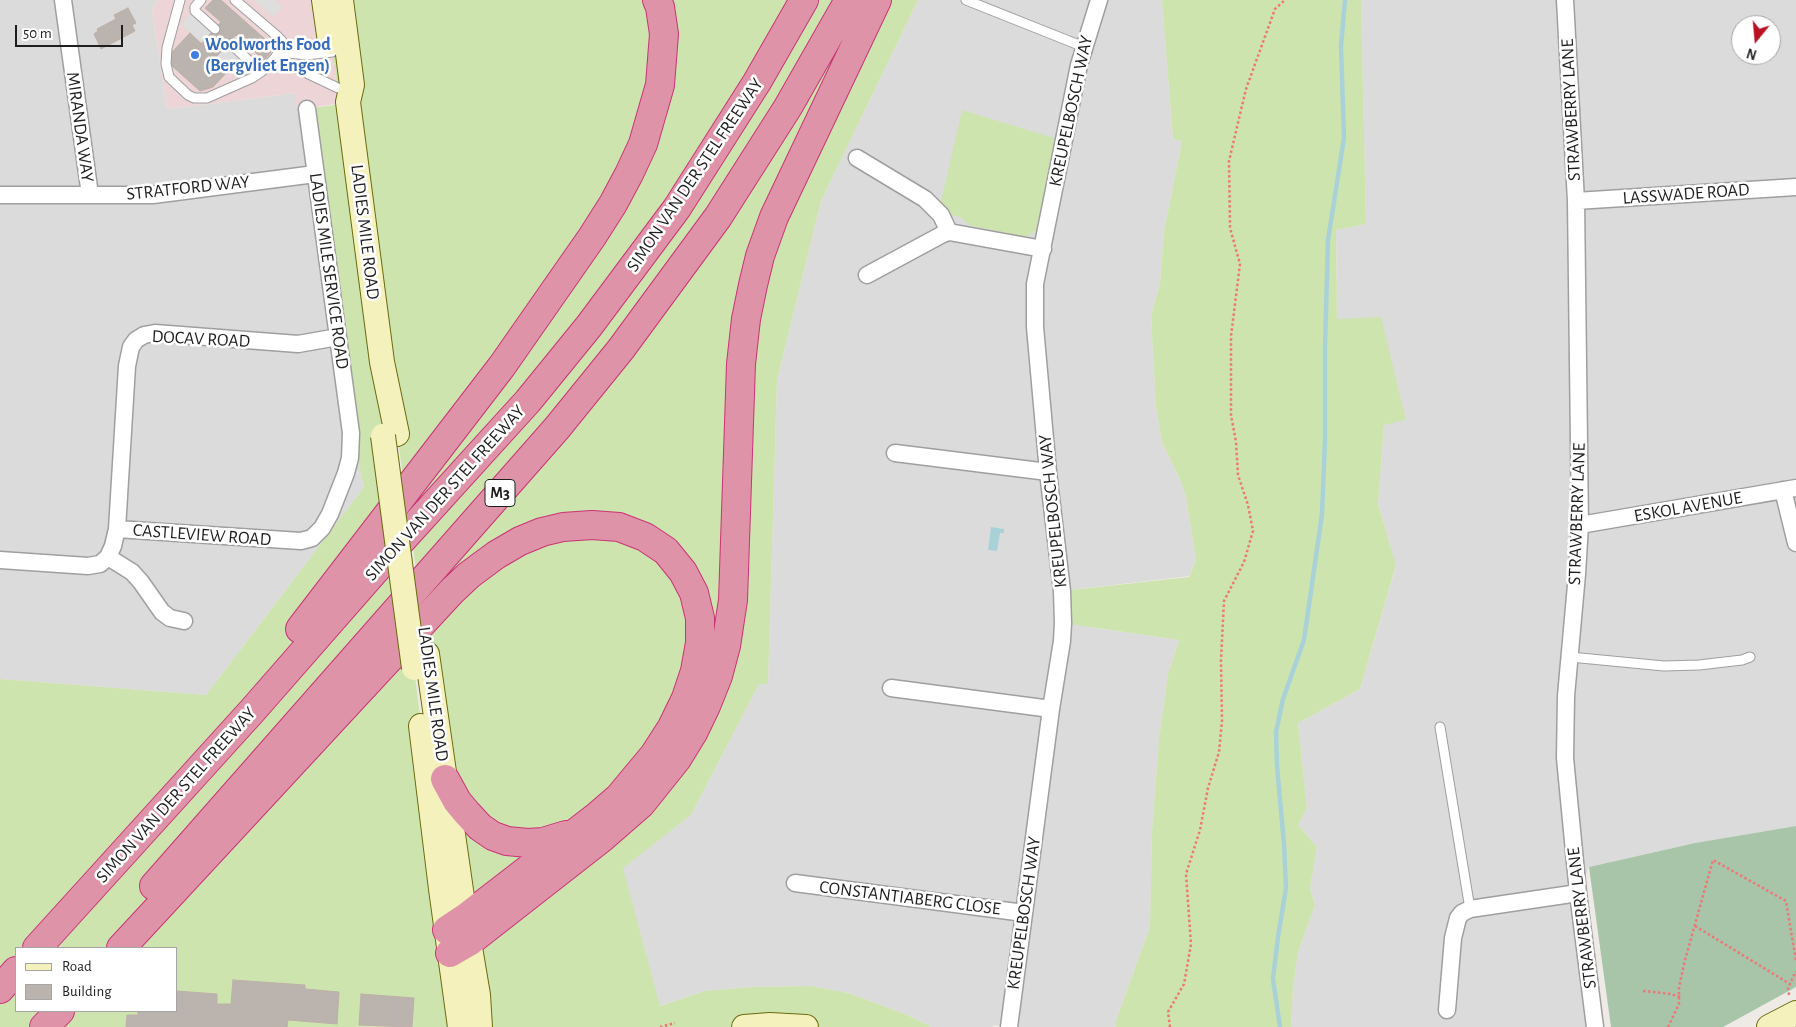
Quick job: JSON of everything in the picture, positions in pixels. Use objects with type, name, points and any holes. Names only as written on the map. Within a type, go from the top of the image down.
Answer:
[{"type":"highway","points":[[149,826],[502,366],[598,229],[629,174],[643,144],[660,85],[664,34],[660,7],[657,0]]},
{"type":"highway","name":"SIMON VAN DER STEL FREEWAY","points":[[38,947],[246,718],[398,543],[528,401],[589,326],[677,208],[757,82],[804,0]]},
{"type":"highway","name":"M3","points":[[102,947],[557,428],[621,349],[718,217],[788,107],[849,0]]},
{"type":"highway","points":[[458,936],[602,838],[641,804],[677,759],[693,733],[706,706],[718,676],[726,646],[733,600],[740,364],[753,285],[760,256],[774,217],[876,0]]},
{"type":"highway","points":[[122,947],[452,591],[469,575],[520,541],[542,532],[563,527],[620,527],[645,537],[666,551],[683,572],[694,593],[700,618],[700,643],[696,671],[686,698],[672,727],[654,755],[618,797],[458,936]]},
{"type":"highway","points":[[445,779],[457,801],[467,813],[487,832],[499,839],[535,843],[559,838],[577,831]]},
{"type":"highway","points":[[0,989],[15,972]]},
{"type":"highway","points":[[34,1027],[47,1012]]},
{"type":"highway","points":[[44,1027],[59,1012]]},
{"type":"main road","name":"LADIES MILE ROAD","points":[[324,0],[332,52],[343,95],[382,362],[390,435],[458,936],[478,995],[480,1027]]},
{"type":"main road","name":"LADIES MILE ROAD","points":[[341,0],[352,85],[343,95]]},
{"type":"main road","name":"LADIES MILE ROAD","points":[[421,661],[445,779],[458,936],[460,1027]]},
{"type":"main road","points":[[1769,1027],[1793,1004]]},
{"type":"main road","points":[[744,1027],[770,1025],[806,1027]]},
{"type":"street","name":"MIRANDA WAY","points":[[63,0],[90,195]]},
{"type":"street","name":"KREUPELBOSCH WAY","points":[[1009,1027],[1051,709],[1062,641],[1063,622],[1062,591],[1048,472],[1034,306],[1035,284],[1079,65],[1099,0]]},
{"type":"street","name":"STRAWBERRY LANE","points":[[1565,0],[1576,201],[1580,525],[1566,696],[1565,758],[1578,893],[1595,1027]]},
{"type":"street","name":"LADIES MILE SERVICE ROAD","points":[[307,108],[351,433]]},
{"type":"street","points":[[857,158],[925,199],[941,215],[949,232]]},
{"type":"street","name":"STRATFORD WAY","points":[[0,195],[152,195],[315,174]]},
{"type":"street","name":"LASSWADE ROAD","points":[[1576,201],[1796,187]]},
{"type":"street","points":[[867,275],[949,232],[1043,249]]},
{"type":"street","name":"DOCAV ROAD","points":[[117,529],[127,366],[131,347],[136,340],[144,335],[155,334],[298,344],[338,337]]},
{"type":"street","name":"CASTLEVIEW ROAD","points":[[108,557],[117,529],[301,541],[312,538],[322,528],[330,514],[346,473],[350,458],[351,433]]},
{"type":"street","points":[[895,453],[1048,472]]},
{"type":"street","points":[[1790,489],[1796,543]]},
{"type":"street","name":"ESKOL AVENUE","points":[[1580,525],[1790,489]]},
{"type":"street","points":[[0,560],[88,566],[100,564],[108,557],[132,572],[162,612],[170,618],[184,621]]},
{"type":"street","points":[[891,688],[1051,709]]},
{"type":"street","name":"CONSTANTIABERG CLOSE","points":[[795,884],[1024,913]]},
{"type":"street","points":[[1448,1010],[1455,926],[1462,913],[1470,909],[1578,893]]},
{"type":"lane","points":[[180,0],[167,48],[166,64],[170,77],[194,98],[207,98],[252,78],[261,72],[282,47],[280,38],[235,0]]},
{"type":"lane","points":[[966,0],[1084,48]]},
{"type":"lane","points":[[198,1],[194,9],[195,11],[215,29]]},
{"type":"lane","points":[[231,44],[261,72]]},
{"type":"lane","points":[[277,55],[307,55],[332,52]]},
{"type":"lane","points":[[277,55],[343,95]]},
{"type":"lane","points":[[1570,657],[1664,666],[1699,665],[1742,660],[1750,657]]},
{"type":"lane","points":[[1440,726],[1470,909]]},
{"type":"path","points":[[1170,1027],[1168,1012],[1184,984],[1191,944],[1186,874],[1200,830],[1208,788],[1219,752],[1222,722],[1221,660],[1224,601],[1244,562],[1253,531],[1248,505],[1238,475],[1236,442],[1231,415],[1231,336],[1240,264],[1230,228],[1229,161],[1246,89],[1275,9],[1286,0]]},
{"type":"path","points":[[1668,1027],[1677,1010],[1682,974],[1713,860],[1786,901],[1796,962]]},
{"type":"path","points":[[1695,926],[1790,984]]},
{"type":"path","points":[[1793,1004],[1788,992],[1796,971]]},
{"type":"path","points":[[1643,990],[1680,997]]},
{"type":"path","points":[[660,1027],[675,1023]]},
{"type":"shaded area","points":[[0,0],[158,0],[152,10],[167,109],[295,93],[307,109],[351,433],[364,487],[206,695],[0,679]]},
{"type":"shaded area","points":[[158,0],[324,0],[348,102],[297,110],[295,93],[167,109],[152,10]]},
{"type":"shaded area","points":[[254,0],[274,0],[282,7],[273,17]]},
{"type":"shaded area","points":[[918,0],[1162,0],[1173,139],[1182,141],[1164,231],[1160,283],[1151,316],[1156,407],[1162,442],[1186,497],[1196,560],[1189,576],[1062,591],[1089,627],[1179,640],[1168,674],[1159,739],[1152,833],[1150,927],[1115,1023],[1116,1027],[1009,1027],[993,1025],[993,1027],[932,1027],[905,1014],[848,993],[810,986],[751,987],[705,991],[659,1006],[622,868],[691,815],[759,684],[768,684],[777,380],[821,201]]},
{"type":"shaded area","points":[[1361,0],[1796,0],[1796,826],[1695,843],[1589,867],[1578,893],[1595,1027],[1291,1027],[1293,987],[1298,952],[1315,905],[1310,888],[1317,847],[1298,825],[1307,808],[1298,723],[1360,689],[1396,566],[1378,504],[1384,424],[1406,420],[1337,319],[1336,230],[1366,224]]},
{"type":"shaded area","points":[[191,13],[251,68],[242,79],[181,24]]},
{"type":"green space","points":[[324,0],[918,0],[821,201],[777,380],[768,684],[759,684],[691,815],[623,868],[660,1006],[705,991],[751,987],[810,986],[848,993],[905,1014],[932,1027],[480,1027],[397,434],[383,366],[414,668],[460,1027],[0,1027],[0,679],[206,695],[364,487],[351,433],[307,109],[347,103],[338,88]]},
{"type":"green space","points":[[1162,0],[1361,0],[1366,224],[1336,230],[1337,319],[1381,317],[1406,420],[1384,425],[1378,504],[1396,565],[1360,689],[1298,723],[1307,808],[1298,825],[1317,847],[1310,888],[1315,905],[1298,952],[1293,987],[1291,1027],[1116,1027],[1115,1023],[1150,927],[1152,832],[1159,739],[1168,674],[1179,640],[1063,623],[1062,591],[1189,577],[1196,560],[1186,497],[1162,442],[1156,407],[1151,316],[1160,283],[1164,231],[1182,141],[1173,139]]},
{"type":"green space","points":[[962,110],[1057,139],[1038,229],[1029,235],[1024,237],[969,225],[960,217],[946,214],[937,205],[941,201]]},
{"type":"green space","points":[[1796,826],[1796,987],[1723,1027],[1611,1027],[1589,867],[1695,843]]},
{"type":"water","points":[[991,527],[1004,529],[1004,533],[1000,533],[997,551],[988,550]]},
{"type":"building","points":[[213,0],[221,0],[275,48],[264,60],[236,35],[216,57],[201,44],[221,22],[205,8]]},
{"type":"building","points":[[128,8],[136,23],[132,25],[135,31],[101,49],[94,34],[98,31],[97,29],[116,19],[114,15]]},
{"type":"building","points":[[190,33],[229,70],[213,87],[200,91],[171,65],[172,52]]},
{"type":"building","points":[[233,980],[305,985],[305,989],[339,992],[337,1024],[288,1020],[287,1027],[126,1027],[127,1015],[138,1015],[138,1012],[178,1012],[178,991],[217,994],[217,1004],[231,1004]]},
{"type":"building","points":[[361,994],[414,998],[412,1027],[359,1025]]},
{"type":"waterway","points":[[1280,1027],[1273,979],[1286,888],[1276,732],[1283,699],[1304,640],[1322,514],[1328,240],[1344,138],[1341,46],[1345,0]]},
{"type":"place","name":"Woolworths Food (Bergvliet Engen)","points":[[195,55]]}]
